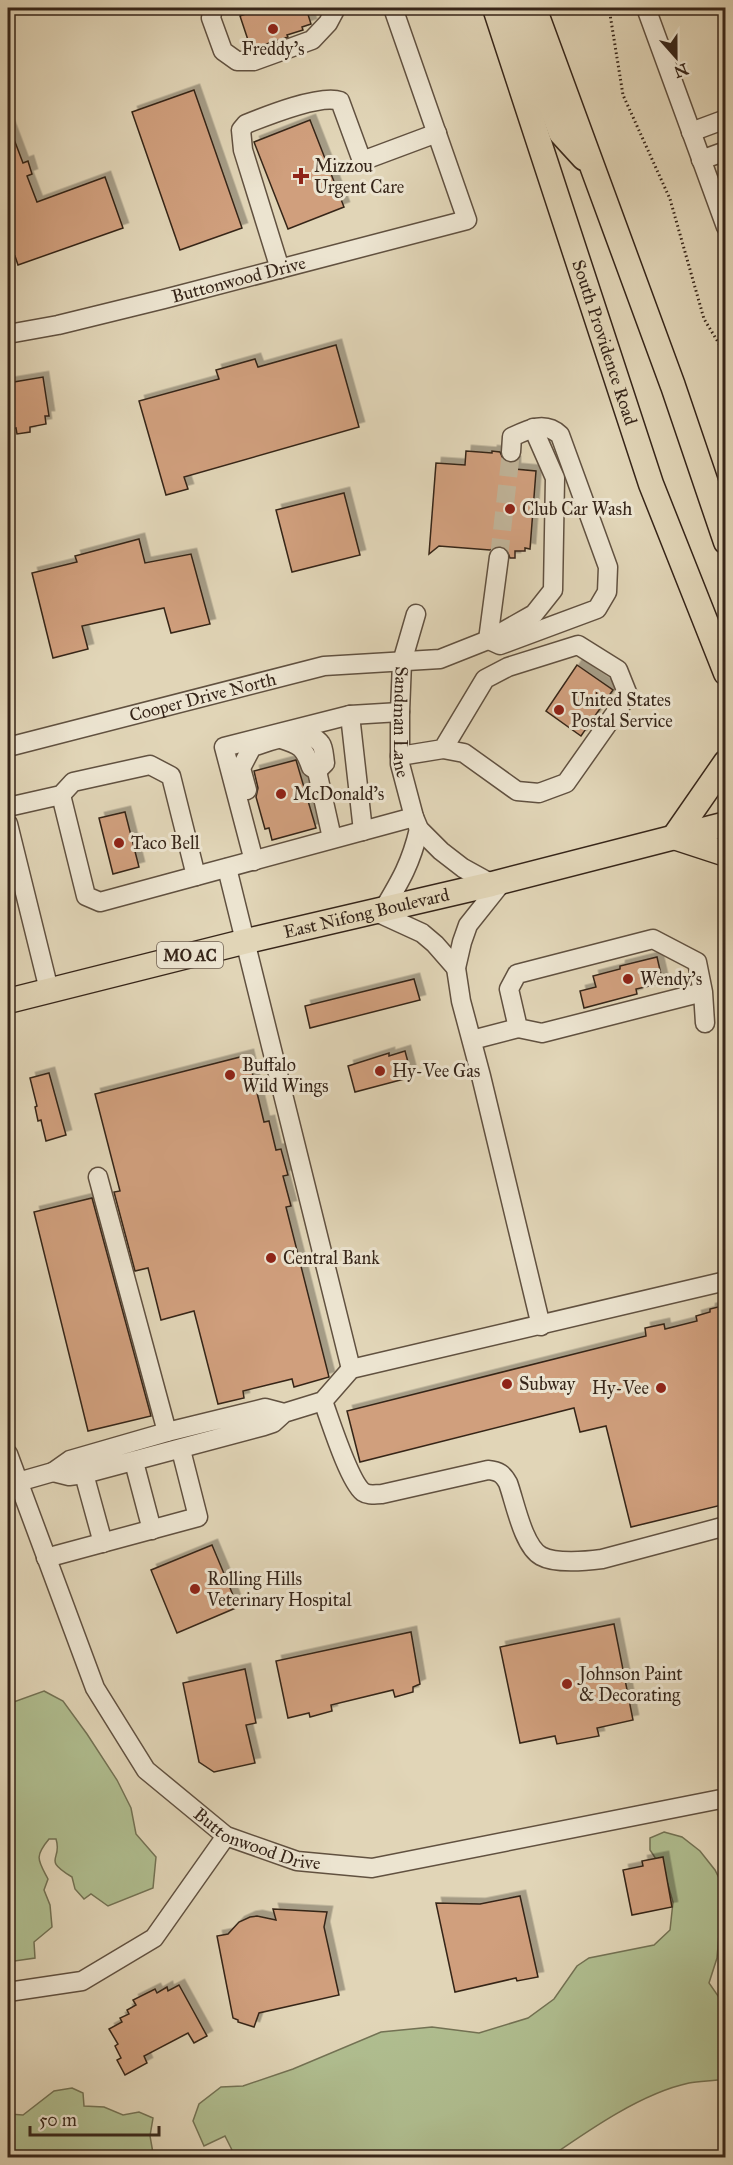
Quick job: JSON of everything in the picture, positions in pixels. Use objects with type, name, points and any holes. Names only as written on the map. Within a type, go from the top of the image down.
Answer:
[{"type":"main road","name":"South Providence Road","points":[[495,8],[651,484],[726,673]]},
{"type":"main road","points":[[516,8],[561,133],[592,166]]},
{"type":"main road","points":[[534,8],[673,386],[726,542]]},
{"type":"main road","points":[[726,762],[674,837],[726,854]]},
{"type":"main road","name":"East Nifong Boulevard","points":[[8,1001],[247,941],[497,883],[726,824]]},
{"type":"street","points":[[213,8],[211,18],[223,51],[237,61],[254,61],[312,40],[328,23],[336,8]]},
{"type":"street","points":[[280,269],[243,150],[242,130],[246,124],[326,98],[340,101],[362,161],[437,133],[393,8]]},
{"type":"street","points":[[646,8],[726,227]]},
{"type":"street","points":[[691,132],[726,119]]},
{"type":"street","name":"Buttonwood Drive","points":[[8,334],[58,325],[467,220],[437,133]]},
{"type":"street","points":[[701,160],[726,151]]},
{"type":"street","points":[[499,557],[488,639],[500,645],[597,609],[607,592],[608,567],[560,435],[541,428],[512,437],[511,452]]},
{"type":"street","name":"Cooper Drive North","points":[[8,747],[324,666],[440,659],[488,639],[534,614],[553,590],[555,478],[541,428]]},
{"type":"street","name":"Sandman Lane","points":[[378,910],[404,877],[412,857],[416,823],[400,764],[400,712],[402,662],[416,614]]},
{"type":"street","points":[[400,756],[443,749],[464,753],[517,791],[539,793],[566,783],[628,695],[618,670],[579,645],[508,667],[485,679],[443,749]]},
{"type":"street","points":[[252,855],[224,747],[350,715],[400,712]]},
{"type":"street","points":[[350,715],[363,831]]},
{"type":"street","points":[[252,855],[258,831],[241,768],[252,747],[280,738],[298,744],[306,753],[310,767],[317,771],[332,838]]},
{"type":"street","points":[[8,807],[61,795],[73,782],[150,765],[171,776],[196,876]]},
{"type":"street","points":[[61,795],[86,896],[100,902],[227,868],[252,855],[363,831],[416,823],[456,862],[497,883],[468,925],[456,968],[461,1001],[541,1326]]},
{"type":"street","points":[[8,824],[49,990]]},
{"type":"street","points":[[227,868],[247,941],[351,1369]]},
{"type":"street","points":[[378,910],[422,933],[456,968]]},
{"type":"street","points":[[518,1028],[508,988],[517,974],[653,939],[697,962],[703,992],[705,1023]]},
{"type":"street","points":[[472,1040],[518,1028],[542,1033],[703,992]]},
{"type":"street","points":[[98,1177],[167,1432]]},
{"type":"street","points":[[53,1472],[69,1476],[84,1474],[182,1450],[273,1423],[284,1413],[323,1401],[351,1369],[726,1281]]},
{"type":"street","points":[[323,1401],[346,1463],[364,1493],[382,1494],[488,1470],[497,1471],[504,1475],[508,1483],[532,1550],[550,1559],[586,1561],[602,1559],[726,1526]]},
{"type":"street","points":[[18,1482],[53,1472],[70,1460],[167,1432],[265,1408],[284,1413]]},
{"type":"street","points":[[46,1558],[198,1517],[182,1450]]},
{"type":"street","name":"Buttonwood Drive","points":[[8,1454],[95,1688],[146,1770],[226,1836],[297,1861],[372,1868],[726,1798]]},
{"type":"street","points":[[134,1462],[152,1530]]},
{"type":"street","points":[[84,1474],[103,1543]]},
{"type":"street","points":[[8,1992],[82,1981],[154,1938],[226,1836]]},
{"type":"path","points":[[609,8],[623,94],[670,199],[704,318],[726,355]]},
{"type":"green space","points":[[44,1691],[63,1701],[117,1780],[131,1808],[136,1834],[156,1857],[153,1888],[108,1906],[91,1894],[84,1899],[75,1889],[72,1877],[57,1866],[55,1862],[56,1839],[49,1839],[41,1850],[39,1859],[48,1879],[44,1890],[50,1905],[52,1927],[34,1942],[35,1958],[8,1962],[8,1737],[12,1726],[8,1720],[8,1704]]},
{"type":"green space","points":[[664,1832],[682,1837],[700,1851],[715,1870],[723,1886],[717,1958],[709,1983],[725,2006],[725,2079],[689,2083],[653,2095],[616,2114],[550,2157],[243,2157],[234,2154],[225,2136],[204,2146],[193,2121],[199,2104],[221,2087],[243,2086],[293,2069],[381,2032],[432,2027],[479,2033],[528,2018],[554,1999],[577,1966],[589,1958],[654,1945],[670,1930],[673,1902],[664,1871],[650,1850],[650,1838]]},
{"type":"green space","points":[[72,2088],[83,2093],[84,2106],[104,2107],[123,2115],[139,2112],[153,2118],[150,2136],[153,2153],[136,2158],[100,2151],[83,2157],[8,2157],[9,2114],[23,2115],[54,2091]]},
{"type":"building","name":"Freddy's","points":[[262,8],[306,8],[311,24],[302,27],[303,30],[287,35],[288,37],[251,49],[240,16]]},
{"type":"building","points":[[194,90],[242,228],[180,250],[132,112]]},
{"type":"building","points":[[310,120],[344,207],[288,229],[254,142]]},
{"type":"building","points":[[8,126],[23,163],[28,161],[32,174],[27,176],[37,202],[105,177],[123,228],[18,265],[15,256],[8,259]]},
{"type":"building","points":[[336,345],[359,427],[184,477],[188,489],[166,495],[139,401],[219,379],[216,370],[255,359],[258,367]]},
{"type":"building","points":[[43,377],[49,416],[45,416],[46,424],[30,427],[30,432],[17,434],[16,428],[8,430],[8,383]]},
{"type":"building","points":[[466,451],[500,452],[504,461],[515,462],[515,469],[536,471],[530,549],[515,551],[515,558],[510,558],[506,548],[500,546],[490,550],[439,546],[429,554],[436,463],[465,465]]},
{"type":"building","points":[[344,493],[360,555],[292,572],[276,510]]},
{"type":"building","points":[[139,539],[145,563],[191,554],[210,624],[171,633],[164,608],[82,626],[88,649],[53,658],[32,573],[77,562],[75,556]]},
{"type":"building","points":[[577,665],[613,690],[581,736],[546,711]]},
{"type":"building","name":"McDonald's","points":[[296,760],[316,828],[272,840],[269,828],[265,829],[256,797],[258,788],[254,771]]},
{"type":"building","name":"Taco Bell","points":[[125,812],[139,867],[113,874],[99,818]]},
{"type":"building","name":"Wendy's","points":[[657,957],[663,983],[636,989],[637,994],[584,1008],[580,991],[596,987],[593,976],[620,969],[620,966]]},
{"type":"building","points":[[414,979],[420,1000],[310,1028],[305,1006]]},
{"type":"building","name":"Hy-Vee Gas","points":[[405,1051],[412,1077],[355,1092],[348,1066],[389,1053],[389,1056]]},
{"type":"building","points":[[248,1055],[264,1122],[269,1121],[276,1150],[281,1149],[288,1175],[283,1176],[291,1206],[286,1207],[329,1377],[294,1387],[292,1379],[243,1391],[244,1398],[218,1404],[194,1311],[161,1320],[148,1268],[135,1271],[114,1192],[120,1191],[95,1094]]},
{"type":"building","points":[[49,1073],[66,1135],[46,1141],[41,1120],[38,1121],[30,1078]]},
{"type":"building","points":[[92,1198],[151,1416],[88,1431],[34,1212]]},
{"type":"building","name":"Hy-Vee","points":[[726,1305],[726,1504],[631,1527],[606,1426],[580,1432],[574,1408],[360,1462],[347,1411],[646,1336],[645,1328],[664,1324],[665,1329],[697,1321],[696,1316]]},
{"type":"building","name":"Rolling Hills Veterinary Hospital","points":[[212,1545],[238,1607],[177,1633],[151,1570]]},
{"type":"building","name":"Johnson Paint & Decorating","points":[[614,1624],[633,1720],[597,1728],[599,1736],[557,1744],[555,1736],[520,1743],[500,1647]]},
{"type":"building","points":[[411,1632],[420,1684],[413,1687],[413,1692],[395,1697],[393,1690],[331,1705],[332,1711],[310,1717],[309,1713],[288,1718],[276,1661]]},
{"type":"building","points":[[245,1669],[256,1723],[246,1725],[255,1763],[214,1772],[199,1762],[183,1683]]},
{"type":"building","points":[[663,1857],[672,1907],[632,1915],[623,1870],[643,1866],[642,1861]]},
{"type":"building","points":[[520,1896],[538,1977],[517,1981],[516,1978],[455,1992],[436,1903],[480,1904]]},
{"type":"building","points":[[273,1909],[327,1912],[324,1927],[339,1995],[259,2013],[254,2027],[233,2018],[217,1936],[228,1934],[239,1922],[250,1917],[276,1920]]},
{"type":"building","points":[[179,1985],[207,2036],[194,2043],[188,2033],[144,2056],[147,2063],[125,2075],[117,2060],[121,2058],[115,2046],[118,2044],[109,2029],[122,2022],[120,2018],[129,2014],[127,2010],[136,2005],[133,2000],[155,1989],[157,1993],[167,1987],[168,1991]]},
{"type":"waterway","points":[[340,2158],[345,2154]]},
{"type":"tunnel","points":[[499,557],[511,452]]},
{"type":"place","name":"Freddy's","points":[[273,29]]},
{"type":"place","name":"Mizzou Urgent Care","points":[[301,176]]},
{"type":"place","name":"Club Car Wash","points":[[510,509]]},
{"type":"place","name":"United States Postal Service","points":[[559,710]]},
{"type":"place","name":"McDonald's","points":[[281,794]]},
{"type":"place","name":"Taco Bell","points":[[119,843]]},
{"type":"place","name":"Wendy's","points":[[628,979]]},
{"type":"place","name":"Hy-Vee Gas","points":[[380,1071]]},
{"type":"place","name":"Buffalo Wild Wings","points":[[230,1075]]},
{"type":"place","name":"Central Bank","points":[[271,1258]]},
{"type":"place","name":"Subway","points":[[507,1384]]},
{"type":"place","name":"Hy-Vee","points":[[661,1388]]},
{"type":"place","name":"Rolling Hills Veterinary Hospital","points":[[195,1589]]},
{"type":"place","name":"Johnson Paint & Decorating","points":[[567,1684]]}]
